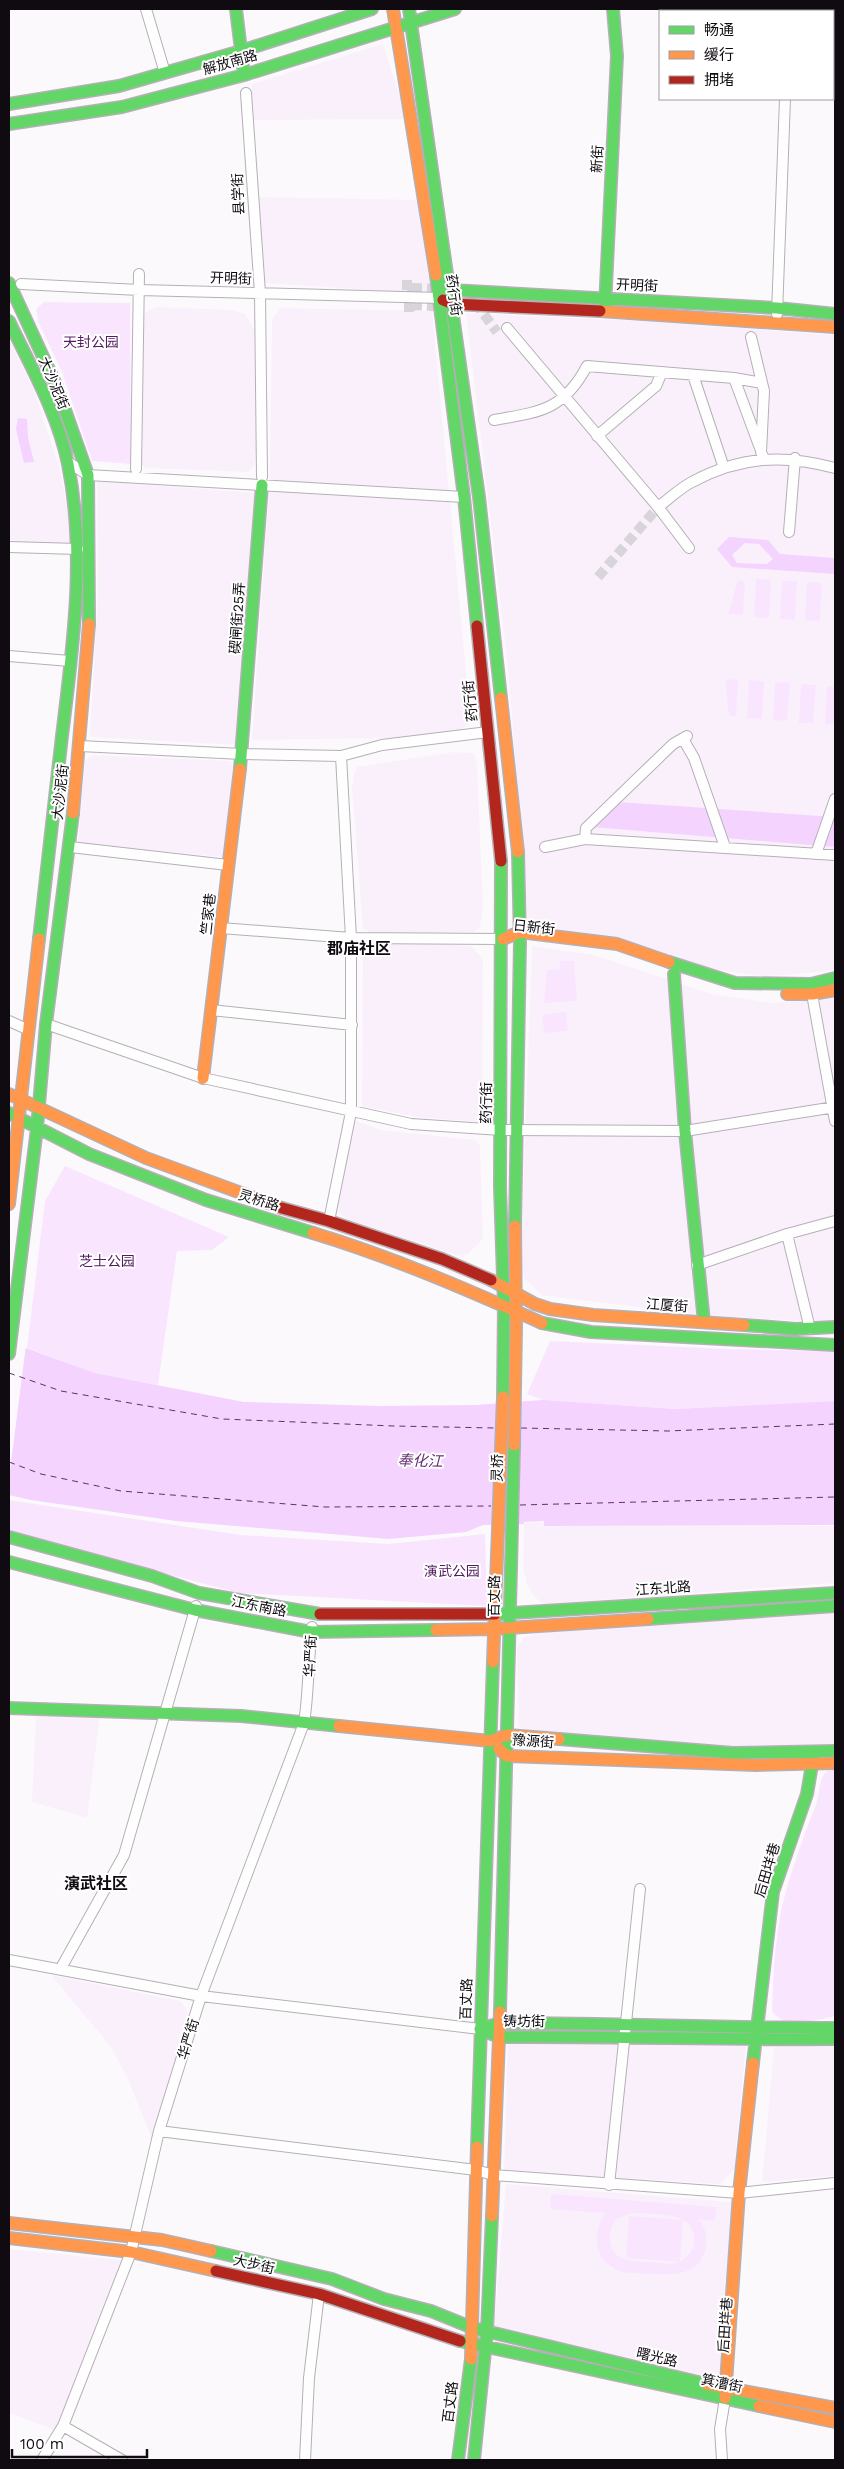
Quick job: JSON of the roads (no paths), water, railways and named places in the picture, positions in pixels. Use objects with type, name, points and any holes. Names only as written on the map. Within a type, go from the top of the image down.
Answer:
[{"type":"main road","points":[[236,9],[244,75]]},
{"type":"main road","name":"解放南路","points":[[9,104],[119,86],[241,51],[372,9]]},
{"type":"main road","name":"药行街","points":[[393,9],[440,298],[464,497],[501,857],[503,939],[501,1130],[503,1287],[508,1394]]},
{"type":"main road","name":"药行街","points":[[409,9],[451,290],[478,488],[516,810],[520,937],[515,1130],[515,1312],[508,1394]]},
{"type":"main road","name":"解放南路","points":[[9,124],[122,107],[244,75],[455,9]]},
{"type":"main road","name":"新街","points":[[605,311],[617,56],[613,9]]},
{"type":"main road","name":"大沙泥街","points":[[9,283],[57,387],[88,475],[90,615],[70,846],[46,1024],[37,1128],[9,1354]]},
{"type":"main road","points":[[440,298],[451,290]]},
{"type":"main road","name":"开明街","points":[[451,290],[777,308],[835,314]]},
{"type":"main road","name":"开明街","points":[[440,298],[453,304],[605,311],[835,327]]},
{"type":"main road","name":"大沙泥街","points":[[9,321],[43,390],[68,462],[75,504],[78,549],[70,661],[29,1030],[21,1099],[14,1116],[9,1204]]},
{"type":"main road","name":"碶闸街25弄","points":[[242,754],[262,481]]},
{"type":"main road","name":"竺家巷","points":[[203,1078],[242,754]]},
{"type":"main road","name":"日新街","points":[[520,937],[616,953],[709,986],[733,991],[767,994],[812,994],[835,990]]},
{"type":"main road","name":"日新街","points":[[503,939],[520,937],[617,944],[708,976],[735,982],[767,985],[802,984],[835,978]]},
{"type":"main road","points":[[674,974],[685,1131],[704,1322]]},
{"type":"main road","name":"灵桥路","points":[[9,1094],[146,1158],[207,1182],[286,1210],[330,1220],[442,1259],[476,1272],[503,1287]]},
{"type":"main road","name":"灵桥路","points":[[14,1116],[89,1154],[206,1200],[375,1252],[425,1270],[504,1306]]},
{"type":"main road","name":"江厦街","points":[[503,1287],[537,1304],[564,1311],[810,1329],[835,1327]]},
{"type":"main road","points":[[504,1306],[548,1325],[590,1332],[835,1345]]},
{"type":"main road","name":"灵桥","points":[[498,1539],[508,1394]]},
{"type":"main road","name":"灵桥","points":[[508,1394],[511,1542]]},
{"type":"main road","name":"江东南路","points":[[9,1538],[152,1576],[199,1593],[313,1614],[494,1615]]},
{"type":"main road","name":"百丈路","points":[[458,2460],[473,2345],[480,2029],[493,1629],[498,1539]]},
{"type":"main road","name":"百丈路","points":[[474,2460],[486,2348],[500,2023],[511,1542]]},
{"type":"main road","name":"江东南路","points":[[9,1562],[195,1610],[311,1632],[509,1628]]},
{"type":"main road","name":"江东北路","points":[[494,1615],[835,1593]]},
{"type":"main road","points":[[509,1628],[835,1606]]},
{"type":"main road","points":[[9,1708],[241,1716],[490,1741]]},
{"type":"main road","name":"豫源街","points":[[835,1751],[814,1753],[733,1753],[507,1735],[490,1741],[506,1756],[812,1766],[835,1763]]},
{"type":"main road","name":"后田垟巷","points":[[728,2392],[744,2193],[759,2040],[758,2028],[773,1892],[802,1813],[814,1753]]},
{"type":"main road","name":"铸坊街","points":[[480,2029],[500,2023],[626,2023],[758,2028],[835,2028]]},
{"type":"main road","name":"铸坊街","points":[[480,2029],[499,2037],[625,2036],[759,2040],[835,2039]]},
{"type":"main road","name":"大步街","points":[[9,2223],[162,2240],[332,2279],[384,2299],[430,2311],[473,2328]]},
{"type":"main road","name":"大步街","points":[[9,2238],[131,2252],[319,2294],[486,2348]]},
{"type":"main road","name":"曙光路","points":[[473,2328],[728,2392],[835,2408]]},
{"type":"main road","name":"箕漕街","points":[[486,2348],[728,2392],[835,2422]]},
{"type":"street","points":[[146,9],[165,73]]},
{"type":"street","name":"县学街","points":[[246,93],[260,293],[262,481]]},
{"type":"street","points":[[777,322],[785,100]]},
{"type":"street","points":[[136,469],[139,274]]},
{"type":"street","name":"开明街","points":[[21,284],[140,290],[440,298]]},
{"type":"street","points":[[507,328],[658,507],[689,548]]},
{"type":"street","points":[[750,337],[764,391],[763,455]]},
{"type":"street","points":[[494,420],[533,413],[566,397],[587,366],[734,378],[762,383]]},
{"type":"street","points":[[597,436],[656,386],[662,372]]},
{"type":"street","points":[[693,375],[724,468]]},
{"type":"street","points":[[734,378],[763,455]]},
{"type":"street","points":[[658,507],[692,482],[724,468],[763,455],[795,458],[835,468]]},
{"type":"street","points":[[789,532],[795,458]]},
{"type":"street","points":[[68,462],[88,475],[262,481],[464,497]]},
{"type":"street","points":[[9,547],[78,549]]},
{"type":"street","points":[[9,656],[70,661]]},
{"type":"street","points":[[80,746],[242,754],[341,756],[382,746],[488,732]]},
{"type":"street","points":[[585,839],[586,828],[673,744],[685,737],[723,843]]},
{"type":"street","points":[[330,1220],[351,1112],[352,938],[341,756]]},
{"type":"street","points":[[817,850],[835,799]]},
{"type":"street","points":[[545,847],[585,839],[723,843],[817,850],[835,855]]},
{"type":"street","points":[[70,846],[228,865]]},
{"type":"street","points":[[221,928],[352,938],[503,939]]},
{"type":"street","points":[[812,994],[835,1121]]},
{"type":"street","points":[[211,1010],[352,1025]]},
{"type":"street","points":[[9,1021],[29,1030]]},
{"type":"street","points":[[46,1024],[203,1078],[411,1124],[501,1130],[685,1131],[833,1107]]},
{"type":"street","points":[[697,1265],[787,1234],[835,1221]]},
{"type":"street","points":[[787,1234],[810,1329]]},
{"type":"street","points":[[60,1968],[124,1855],[199,1593]]},
{"type":"street","name":"华严街","points":[[42,2460],[63,2426],[131,2252],[159,2131],[201,1996],[304,1723],[310,1690],[308,1658],[313,1614]]},
{"type":"street","points":[[609,2185],[640,1889]]},
{"type":"street","points":[[9,1960],[60,1968],[201,1996],[480,2029]]},
{"type":"street","points":[[159,2131],[476,2170],[493,2175],[609,2185],[744,2193],[835,2183]]},
{"type":"street","points":[[305,2460],[309,2378],[319,2294]]},
{"type":"street","points":[[722,2460],[720,2429],[728,2392]]},
{"type":"street","points":[[63,2426],[122,2460]]},
{"type":"water","points":[[18,418],[27,419],[28,438],[34,462],[24,463],[16,429]]},
{"type":"water","points":[[729,537],[768,540],[780,554],[835,558],[835,574],[732,567],[717,549]],"holes":[[[745,543],[759,544],[773,559],[767,564],[737,563],[732,555]]]},
{"type":"water","points":[[618,802],[835,817],[835,847],[592,827]]},
{"type":"water","name":"奉化江","points":[[9,1342],[95,1373],[244,1402],[379,1406],[476,1405],[543,1400],[676,1409],[835,1401],[835,1525],[544,1526],[544,1521],[524,1522],[524,1524],[483,1525],[466,1532],[389,1539],[176,1521],[31,1500],[9,1495]]},
{"type":"tunnel","points":[[402,285],[412,285],[412,307],[404,307]]},
{"type":"tunnel","points":[[412,288],[442,289]]},
{"type":"tunnel","points":[[479,301],[480,309],[497,332]]},
{"type":"tunnel","points":[[412,305],[446,307]]},
{"type":"tunnel","points":[[598,577],[658,507]]},
{"type":"district","name":"郡庙社区","points":[[359,948]]},
{"type":"district","name":"演武社区","points":[[96,1883]]},
{"type":"park label","name":"天封公园","points":[[91,342]]},
{"type":"park label","name":"芝士公园","points":[[107,1261]]},
{"type":"park label","name":"演武公园","points":[[452,1571]]}]
